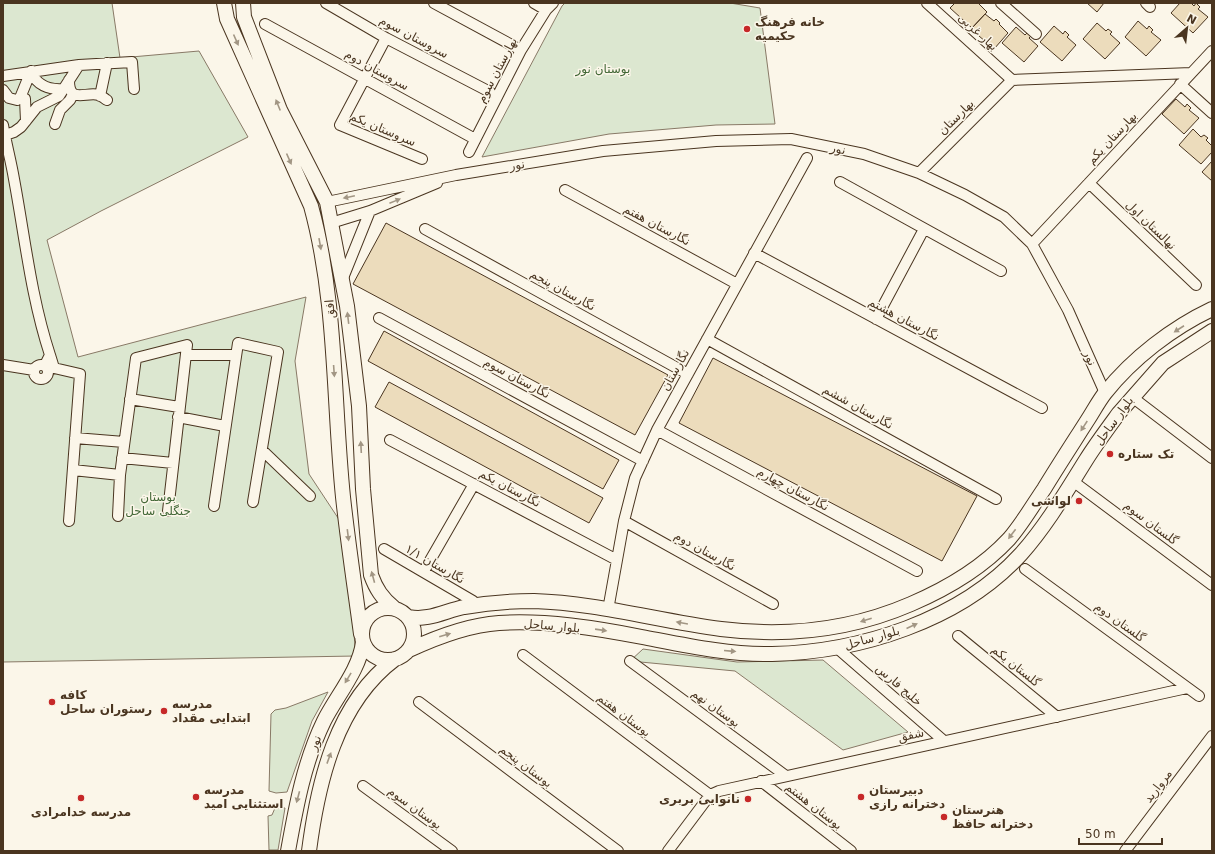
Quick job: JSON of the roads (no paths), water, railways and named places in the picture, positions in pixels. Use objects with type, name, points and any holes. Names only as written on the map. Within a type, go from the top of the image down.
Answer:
[{"type":"main road","name":"افق","points":[[224,3],[227,19],[311,206],[317,226],[329,291],[343,496],[362,638]]},
{"type":"main road","name":"افق","points":[[242,3],[244,17],[280,110],[327,202],[342,278],[359,406],[363,489],[371,575],[376,588],[384,599],[394,608]]},
{"type":"main road","points":[[311,206],[327,202]]},
{"type":"main road","points":[[317,226],[331,223]]},
{"type":"main road","name":"بلوار ساحل","points":[[409,617],[419,619],[431,617],[461,608],[491,602],[534,601],[608,610],[722,629],[769,633],[816,631],[858,622],[898,610],[939,592],[977,566],[1013,533],[1031,508],[1105,393],[1150,347],[1212,309]]},
{"type":"main road","name":"بلوار ساحل","points":[[409,650],[443,635],[498,623],[563,625],[717,650],[771,654],[837,648],[904,629],[943,612],[988,584],[1020,554],[1074,482],[1086,460],[1118,413],[1163,363],[1212,331]]},
{"type":"main road","points":[[1105,393],[1118,413]]},
{"type":"main road","points":[[385,607],[394,608],[409,617],[414,633],[413,642],[409,650],[403,656],[395,659],[379,659],[372,655],[362,638],[362,626],[370,613],[385,607]]},
{"type":"main road","points":[[816,631],[837,648]]},
{"type":"main road","name":"نور","points":[[288,851],[296,806],[313,748],[340,692],[359,659],[362,638]]},
{"type":"main road","name":"نور","points":[[309,851],[314,810],[324,771],[335,742],[355,701],[383,668],[395,659]]},
{"type":"street","name":"سروستان سوم","points":[[326,3],[386,38],[490,92]]},
{"type":"street","points":[[434,3],[521,50]]},
{"type":"street","points":[[534,3],[550,6]]},
{"type":"street","points":[[1001,3],[1036,34]]},
{"type":"street","name":"بهار غربی","points":[[933,5],[1012,80]]},
{"type":"street","name":"بهارستان سوم","points":[[469,152],[521,50],[550,6]]},
{"type":"street","name":"سروستان دوم","points":[[265,24],[475,139]]},
{"type":"street","points":[[364,78],[386,38]]},
{"type":"street","name":"بهارستان یکم","points":[[1032,244],[1212,51]]},
{"type":"street","points":[[3,76],[79,65],[132,62],[134,89]]},
{"type":"street","points":[[69,80],[69,90],[73,94],[85,97],[104,98],[107,63]]},
{"type":"street","points":[[5,135],[14,132],[38,107],[59,96],[79,65]]},
{"type":"street","points":[[31,71],[34,79],[40,84],[56,90],[63,89]]},
{"type":"street","points":[[20,98],[31,71]]},
{"type":"street","points":[[1012,80],[1191,73]]},
{"type":"street","name":"سروستان یکم","points":[[364,78],[340,125],[422,159]]},
{"type":"street","name":"بهارستان","points":[[919,173],[1012,80]]},
{"type":"street","points":[[1180,84],[1212,113]]},
{"type":"street","points":[[3,90],[9,98],[17,100],[20,98],[25,99],[27,103],[26,121]]},
{"type":"street","points":[[55,124],[60,110],[70,100],[73,94]]},
{"type":"street","points":[[3,125],[28,267],[42,334],[54,368],[80,374],[69,521]]},
{"type":"street","name":"نور","points":[[456,175],[603,151],[716,141],[791,139],[864,154],[919,173],[965,195],[1004,217],[1032,244],[1068,310],[1105,393]]},
{"type":"street","name":"نگارستان","points":[[608,610],[624,521],[635,478],[656,430],[807,158]]},
{"type":"street","points":[[327,202],[456,175]]},
{"type":"street","points":[[331,223],[370,211],[456,175]]},
{"type":"street","points":[[840,182],[1001,271]]},
{"type":"street","name":"نهالستان اول","points":[[1089,183],[1196,285]]},
{"type":"street","name":"نگارستان هفتم","points":[[565,190],[738,284]]},
{"type":"street","points":[[342,278],[370,211]]},
{"type":"street","name":"نگارستان پنجم","points":[[425,229],[688,374]]},
{"type":"street","points":[[876,319],[924,229]]},
{"type":"street","name":"نگارستان هشتم","points":[[754,253],[1042,408]]},
{"type":"street","name":"نگارستان سوم","points":[[379,318],[643,461]]},
{"type":"street","name":"نگارستان ششم","points":[[707,339],[996,499]]},
{"type":"street","points":[[214,506],[238,343],[278,352],[253,502]]},
{"type":"street","points":[[118,516],[120,475],[136,358],[187,345],[168,511]]},
{"type":"street","points":[[3,365],[34,370],[38,378],[44,379],[49,371],[45,365],[50,355]]},
{"type":"street","points":[[186,355],[236,355]]},
{"type":"street","points":[[1132,397],[1212,458]]},
{"type":"street","points":[[130,399],[225,426]]},
{"type":"street","name":"نگارستان چهارم","points":[[656,430],[917,571]]},
{"type":"street","points":[[75,438],[124,442]]},
{"type":"street","name":"نگارستان یکم","points":[[390,440],[617,560]]},
{"type":"street","points":[[262,450],[310,496]]},
{"type":"street","points":[[122,458],[173,463]]},
{"type":"street","points":[[73,470],[120,475]]},
{"type":"street","name":"گلستان سوم","points":[[1074,482],[1212,585]]},
{"type":"street","points":[[424,572],[474,484]]},
{"type":"street","name":"نگارستان دوم","points":[[624,521],[772,604]]},
{"type":"street","name":"نگارستان ۱/۱","points":[[384,549],[473,600]]},
{"type":"street","name":"گلستان دوم","points":[[1025,568],[1199,696]]},
{"type":"street","name":"گلستان یکم","points":[[958,636],[1057,716]]},
{"type":"street","name":"خلیج فارس","points":[[837,648],[944,741]]},
{"type":"street","name":"بوستان هفتم","points":[[523,655],[710,795]]},
{"type":"street","name":"بوستان نهم","points":[[630,661],[786,776]]},
{"type":"street","name":"شفق","points":[[710,795],[719,790],[1187,688]]},
{"type":"street","name":"بوستان پنجم","points":[[419,702],[618,851]]},
{"type":"street","name":"مروارید","points":[[1125,851],[1212,736]]},
{"type":"street","name":"بوستان هشتم","points":[[761,781],[851,851]]},
{"type":"street","name":"بوستان سوم","points":[[363,786],[452,851]]},
{"type":"street","points":[[674,849],[710,795]]},
{"type":"place","name":"خانه فرهنگ حکیمیه","points":[[747,29]]},
{"type":"place","name":"تک ستاره","points":[[1110,454]]},
{"type":"place","name":"لواشی","points":[[1079,501]]},
{"type":"place","name":"کافه رستوران ساحل","points":[[52,702]]},
{"type":"place","name":"مدرسه ابتدایی مقداد","points":[[164,711]]},
{"type":"place","name":"مدرسه استثنایی امید","points":[[196,797]]},
{"type":"place","name":"دبیرستان دخترانه رازی","points":[[861,797]]},
{"type":"place","name":"مدرسه خدامرادی","points":[[81,798]]},
{"type":"place","name":"نانوایی بربری","points":[[748,799]]},
{"type":"place","name":"هنرستان دخترانه حافظ","points":[[944,817]]},
{"type":"park label","name":"بوستان نور","points":[[603,69]]},
{"type":"park label","name":"بوستان جنگلی ساحل","points":[[158,504]]}]
